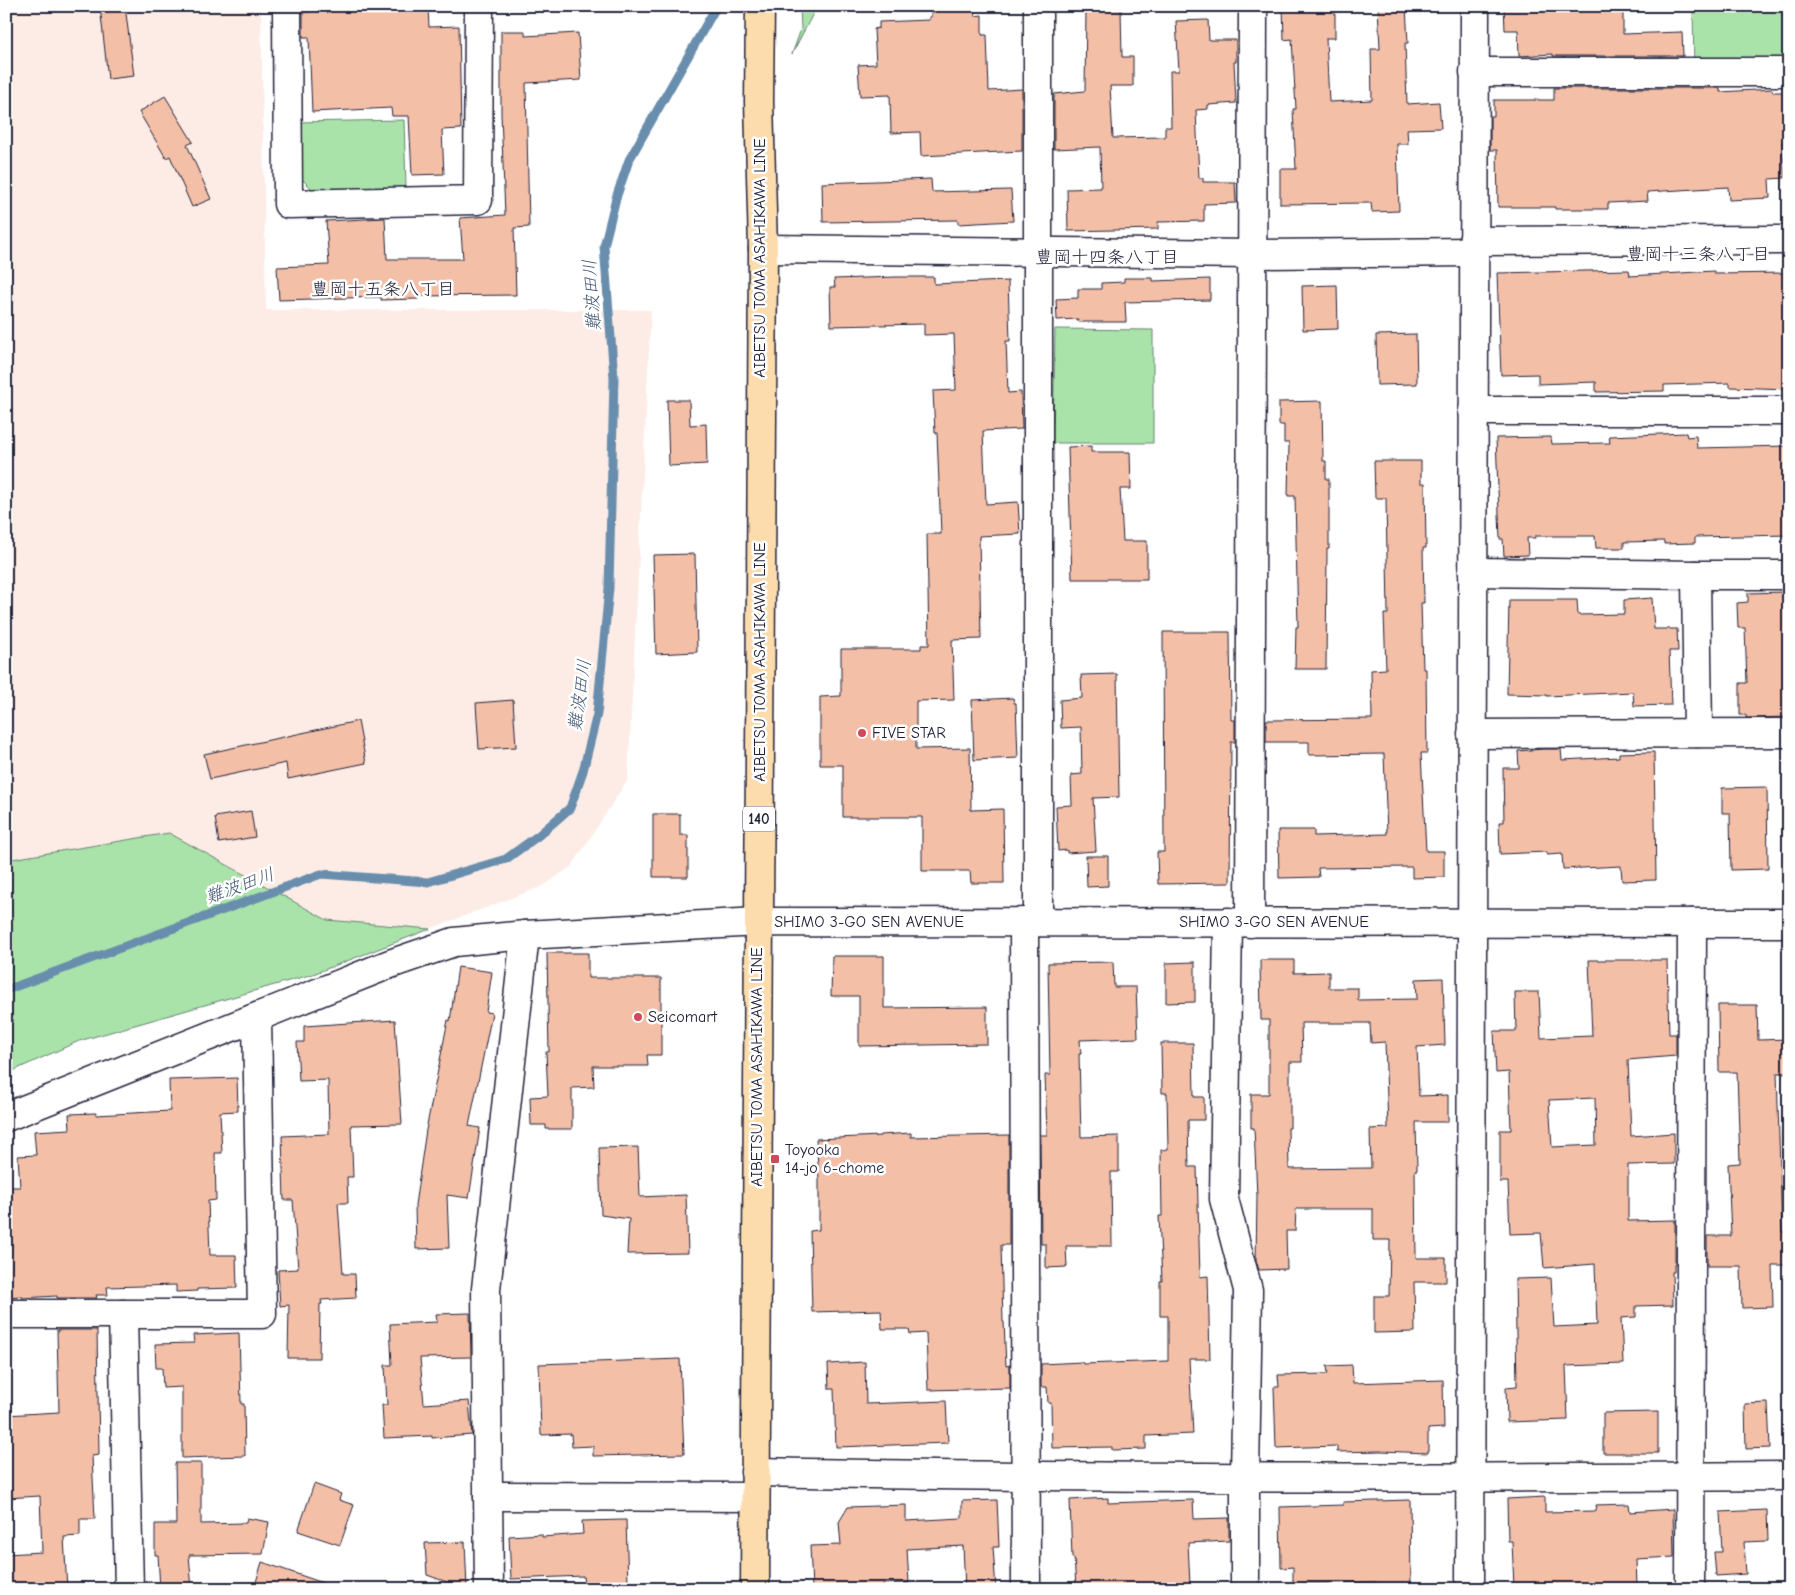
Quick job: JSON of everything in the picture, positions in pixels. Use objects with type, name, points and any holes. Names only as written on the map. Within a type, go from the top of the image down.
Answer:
[{"type":"main road","name":"AIBETSU TOMA ASAHIKAWA LINE","points":[[755,1589],[763,249],[759,101],[760,6]]},
{"type":"street","points":[[287,6],[288,204],[478,200],[478,6]]},
{"type":"street","points":[[1026,1589],[1038,6]]},
{"type":"street","points":[[1245,1589],[1244,1478],[1248,1290],[1224,1199],[1239,923],[1253,254],[1253,6]]},
{"type":"street","points":[[1470,1589],[1474,6]]},
{"type":"street","points":[[1474,72],[1789,72]]},
{"type":"street","points":[[763,249],[1037,250],[1253,254],[1473,246],[1789,240]]},
{"type":"street","points":[[1473,410],[1789,411]]},
{"type":"street","points":[[1473,572],[1789,575]]},
{"type":"street","points":[[1696,575],[1698,733]]},
{"type":"street","points":[[1472,734],[1789,733]]},
{"type":"street","name":"SHIMO 3-GO SEN AVENUE","points":[[6,1117],[390,964],[454,942],[526,934],[758,922],[1789,923]]},
{"type":"street","points":[[1690,1589],[1692,922]]},
{"type":"street","points":[[489,1589],[486,1289],[526,934]]},
{"type":"street","points":[[6,1314],[262,1314],[257,1018]]},
{"type":"street","points":[[123,1314],[129,1589]]},
{"type":"street","points":[[488,1496],[755,1485],[1026,1477],[1789,1476]]},
{"type":"shaded area","points":[[6,6],[261,6],[266,310],[651,310],[628,779],[572,866],[543,886],[430,929],[327,920],[169,833],[6,860]]},
{"type":"green space","points":[[800,6],[817,6],[792,54],[801,29]]},
{"type":"green space","points":[[1693,6],[1789,6],[1789,72],[1694,72]]},
{"type":"green space","points":[[404,120],[406,187],[313,190],[296,173],[298,122]]},
{"type":"green space","points":[[1055,329],[1153,330],[1153,443],[1053,443]]},
{"type":"green space","points":[[169,833],[327,920],[430,929],[313,974],[79,1041],[6,1074],[6,860]]},
{"type":"building","points":[[100,6],[125,6],[134,76],[108,79]]},
{"type":"building","points":[[310,6],[428,6],[429,27],[459,26],[461,129],[442,130],[444,174],[412,175],[409,116],[392,116],[391,108],[312,112],[309,37],[303,37],[303,12],[310,12]]},
{"type":"building","points":[[931,6],[974,6],[975,16],[982,15],[982,35],[987,35],[989,91],[1022,89],[1022,151],[921,156],[920,132],[891,133],[890,95],[860,96],[858,65],[876,64],[874,29],[879,28],[879,22],[929,20],[929,17],[931,17]]},
{"type":"building","points":[[1283,6],[1335,6],[1335,38],[1326,38],[1329,102],[1372,100],[1371,49],[1380,49],[1378,6],[1406,6],[1408,43],[1405,43],[1407,104],[1439,102],[1441,128],[1407,129],[1408,144],[1397,144],[1399,211],[1372,212],[1371,203],[1280,204],[1280,169],[1296,169],[1293,109],[1296,109],[1292,39],[1284,40]]},
{"type":"building","points":[[1504,6],[1623,6],[1623,34],[1682,32],[1683,56],[1553,56],[1553,54],[1519,56],[1518,30],[1505,30]]},
{"type":"building","points":[[1086,9],[1121,9],[1122,57],[1133,57],[1133,86],[1110,86],[1113,138],[1165,137],[1165,127],[1171,127],[1170,71],[1179,71],[1176,21],[1208,20],[1209,40],[1236,40],[1236,62],[1234,62],[1236,103],[1208,105],[1208,109],[1196,110],[1199,178],[1203,178],[1203,182],[1235,182],[1236,203],[1204,204],[1204,221],[1158,222],[1158,229],[1068,231],[1067,189],[1101,188],[1100,147],[1054,149],[1054,94],[1085,91]]},
{"type":"building","points":[[501,31],[525,31],[525,36],[578,33],[581,80],[526,83],[529,227],[514,228],[516,295],[418,296],[418,299],[381,300],[381,297],[279,300],[277,267],[329,265],[326,221],[385,218],[387,259],[463,259],[460,218],[505,215],[501,114]]},
{"type":"building","points":[[1554,88],[1720,88],[1720,92],[1772,89],[1773,92],[1789,92],[1789,142],[1782,142],[1785,178],[1769,179],[1770,198],[1729,200],[1728,187],[1647,192],[1648,201],[1608,203],[1608,209],[1498,207],[1497,150],[1490,150],[1490,116],[1494,116],[1494,100],[1554,100]]},
{"type":"building","points":[[165,96],[193,142],[187,145],[211,199],[192,207],[170,156],[166,158],[139,112]]},
{"type":"building","points":[[931,179],[932,192],[1011,190],[1013,221],[958,224],[958,220],[823,222],[822,183]]},
{"type":"building","points":[[1629,270],[1630,276],[1714,271],[1714,274],[1789,273],[1789,389],[1730,387],[1730,383],[1664,385],[1664,391],[1596,392],[1596,382],[1538,384],[1538,374],[1501,375],[1497,273]]},
{"type":"building","points":[[934,277],[934,284],[1008,281],[1010,341],[1006,341],[1008,393],[1021,392],[1022,429],[983,431],[986,504],[1018,502],[1020,534],[979,536],[981,639],[952,640],[954,700],[916,701],[916,749],[970,748],[971,810],[1003,809],[1004,883],[971,883],[970,871],[922,871],[922,817],[843,817],[843,765],[820,765],[820,697],[841,696],[841,649],[921,649],[921,645],[929,645],[927,534],[941,534],[937,433],[935,433],[933,391],[956,390],[954,334],[924,335],[924,324],[831,326],[830,287],[835,287],[834,279]]},
{"type":"building","points":[[1124,278],[1153,278],[1153,281],[1210,279],[1210,300],[1125,302],[1126,322],[1078,322],[1078,319],[1057,320],[1056,299],[1078,298],[1078,289],[1101,289],[1101,283],[1124,282]]},
{"type":"building","points":[[1337,285],[1338,329],[1303,330],[1302,286]]},
{"type":"building","points":[[1416,334],[1417,384],[1377,385],[1376,335]]},
{"type":"building","points":[[667,400],[689,400],[690,425],[706,424],[707,464],[669,466]]},
{"type":"building","points":[[1322,401],[1323,461],[1326,461],[1326,479],[1329,479],[1326,669],[1295,669],[1296,627],[1298,627],[1295,496],[1288,496],[1289,443],[1284,443],[1284,425],[1279,425],[1279,402]]},
{"type":"building","points":[[1686,433],[1687,437],[1696,436],[1697,448],[1789,446],[1789,535],[1695,537],[1695,543],[1664,544],[1664,541],[1624,542],[1624,548],[1596,548],[1595,536],[1535,536],[1535,538],[1527,538],[1528,555],[1504,556],[1503,539],[1500,539],[1496,438],[1551,437],[1552,444],[1610,443],[1609,436]]},
{"type":"building","points":[[1091,446],[1091,452],[1130,452],[1131,489],[1120,489],[1123,541],[1147,541],[1147,579],[1072,579],[1068,447]]},
{"type":"building","points":[[1374,461],[1421,461],[1421,483],[1425,483],[1426,548],[1423,548],[1424,603],[1421,603],[1423,669],[1426,669],[1427,753],[1421,753],[1426,851],[1444,851],[1444,877],[1412,878],[1412,867],[1318,868],[1319,877],[1279,878],[1278,830],[1314,830],[1314,836],[1387,834],[1384,754],[1309,755],[1309,742],[1266,742],[1266,720],[1372,719],[1371,670],[1386,669],[1384,614],[1388,614],[1386,498],[1375,498]]},
{"type":"building","points":[[695,554],[697,652],[656,654],[653,555]]},
{"type":"building","points":[[1786,592],[1789,717],[1746,718],[1746,715],[1740,715],[1740,683],[1747,683],[1745,628],[1738,628],[1737,603],[1748,602],[1748,593]]},
{"type":"building","points":[[1652,598],[1654,629],[1677,629],[1678,651],[1669,651],[1671,705],[1634,706],[1633,692],[1547,696],[1507,694],[1509,600],[1577,600],[1578,615],[1624,614],[1624,600]]},
{"type":"building","points":[[1163,632],[1230,632],[1231,720],[1235,720],[1235,742],[1231,742],[1230,883],[1158,884],[1157,852],[1164,852]]},
{"type":"building","points":[[1117,674],[1119,797],[1093,798],[1096,851],[1067,853],[1067,850],[1058,851],[1056,806],[1072,805],[1071,775],[1082,774],[1081,727],[1061,728],[1060,700],[1082,698],[1081,675]]},
{"type":"building","points":[[1013,698],[1014,703],[1016,703],[1018,758],[974,760],[972,700]]},
{"type":"building","points":[[513,700],[516,747],[479,749],[476,703]]},
{"type":"building","points":[[358,721],[366,763],[288,779],[286,763],[210,779],[204,754]]},
{"type":"building","points":[[1561,749],[1562,760],[1619,757],[1619,753],[1654,752],[1656,880],[1622,881],[1621,866],[1563,869],[1562,854],[1547,855],[1547,852],[1500,854],[1499,822],[1504,822],[1503,768],[1519,768],[1518,751]]},
{"type":"building","points":[[1767,787],[1768,869],[1731,870],[1730,813],[1722,813],[1722,788]]},
{"type":"building","points":[[251,811],[255,837],[219,843],[215,817]]},
{"type":"building","points":[[653,814],[680,814],[680,835],[688,835],[688,877],[653,877]]},
{"type":"building","points":[[1086,856],[1108,856],[1108,886],[1087,887]]},
{"type":"building","points":[[547,953],[588,953],[588,978],[661,978],[661,1055],[647,1055],[648,1066],[593,1066],[594,1087],[572,1088],[572,1129],[546,1129],[546,1125],[531,1125],[530,1097],[548,1096],[546,1052],[549,1052]]},
{"type":"building","points":[[832,956],[884,956],[884,1008],[987,1007],[987,1044],[859,1046],[859,996],[831,996]]},
{"type":"building","points":[[1260,960],[1294,960],[1294,973],[1329,972],[1329,988],[1358,988],[1358,1000],[1417,999],[1416,979],[1443,978],[1445,1045],[1417,1047],[1419,1096],[1448,1095],[1448,1122],[1416,1122],[1417,1170],[1415,1170],[1416,1258],[1446,1258],[1446,1282],[1414,1282],[1415,1332],[1374,1333],[1374,1296],[1389,1296],[1390,1240],[1373,1240],[1373,1209],[1296,1209],[1295,1231],[1286,1231],[1287,1269],[1259,1270],[1256,1260],[1257,1196],[1254,1128],[1251,1128],[1251,1094],[1269,1094],[1269,1020],[1261,1020]],"holes":[[[1301,1023],[1370,1023],[1371,1043],[1385,1042],[1388,1128],[1370,1129],[1371,1168],[1289,1169],[1290,1062],[1302,1062]]]},
{"type":"building","points":[[1589,960],[1667,960],[1669,1034],[1676,1034],[1676,1056],[1628,1060],[1631,1136],[1674,1133],[1674,1164],[1628,1165],[1628,1221],[1675,1220],[1675,1265],[1674,1272],[1672,1272],[1673,1305],[1636,1306],[1636,1317],[1621,1318],[1623,1364],[1566,1366],[1568,1420],[1507,1422],[1506,1387],[1517,1386],[1515,1279],[1551,1278],[1554,1327],[1597,1325],[1595,1264],[1544,1268],[1541,1233],[1510,1234],[1508,1182],[1500,1182],[1500,1130],[1511,1130],[1509,1072],[1496,1073],[1494,1031],[1516,1031],[1515,992],[1539,992],[1541,1038],[1592,1036]],"holes":[[[1595,1098],[1596,1145],[1552,1147],[1549,1100]]]},
{"type":"building","points":[[1113,962],[1114,987],[1136,987],[1138,1038],[1080,1040],[1081,1054],[1079,1054],[1081,1137],[1119,1136],[1119,1172],[1111,1172],[1112,1246],[1066,1246],[1067,1267],[1046,1268],[1046,1244],[1041,1244],[1040,1135],[1047,1135],[1045,1075],[1050,1075],[1048,963]]},
{"type":"building","points":[[1195,962],[1195,1002],[1166,1003],[1166,963]]},
{"type":"building","points":[[458,967],[492,972],[486,1012],[492,1013],[469,1126],[480,1128],[469,1198],[447,1195],[449,1248],[416,1249],[415,1205],[426,1130],[448,1020],[450,1021]]},
{"type":"building","points":[[1718,1005],[1757,1005],[1758,1040],[1789,1039],[1789,1073],[1777,1073],[1782,1232],[1786,1232],[1786,1265],[1772,1265],[1773,1307],[1742,1308],[1741,1266],[1707,1266],[1707,1236],[1731,1236],[1728,1164],[1740,1163],[1737,1072],[1719,1072]]},
{"type":"building","points":[[395,1020],[402,1124],[351,1125],[353,1177],[347,1177],[348,1203],[338,1203],[343,1274],[355,1274],[356,1298],[321,1300],[319,1358],[288,1358],[289,1305],[280,1306],[278,1270],[298,1269],[293,1200],[284,1200],[282,1136],[329,1134],[328,1080],[299,1081],[297,1042],[304,1042],[304,1026]]},
{"type":"building","points":[[1161,1043],[1193,1043],[1194,1097],[1204,1097],[1204,1120],[1188,1120],[1189,1167],[1197,1167],[1200,1277],[1208,1276],[1210,1359],[1189,1359],[1193,1434],[1146,1436],[1146,1449],[1112,1450],[1112,1447],[1052,1448],[1051,1403],[1048,1403],[1047,1387],[1041,1387],[1041,1364],[1168,1361],[1168,1316],[1160,1316],[1160,1281],[1162,1281],[1159,1216],[1162,1216],[1161,1150],[1168,1149],[1167,1093],[1162,1093]]},
{"type":"building","points":[[237,1078],[238,1111],[220,1112],[222,1153],[215,1153],[216,1200],[208,1201],[210,1255],[236,1255],[237,1288],[197,1289],[197,1291],[176,1292],[176,1285],[107,1287],[108,1295],[96,1295],[97,1298],[57,1298],[57,1296],[6,1297],[6,1187],[20,1187],[18,1156],[36,1155],[34,1131],[70,1129],[69,1114],[96,1113],[96,1115],[170,1111],[169,1080]]},
{"type":"building","points":[[911,1133],[911,1137],[1009,1135],[1009,1245],[1001,1245],[1003,1322],[1006,1366],[1010,1365],[1010,1388],[928,1390],[926,1333],[910,1334],[909,1329],[882,1329],[881,1310],[812,1312],[810,1231],[819,1230],[819,1178],[816,1139]]},
{"type":"building","points":[[638,1147],[640,1197],[686,1195],[688,1253],[627,1254],[629,1219],[601,1215],[599,1148]]},
{"type":"building","points":[[470,1313],[471,1357],[420,1358],[424,1404],[469,1401],[472,1435],[432,1438],[432,1436],[384,1438],[382,1405],[387,1405],[385,1365],[392,1365],[390,1324],[437,1322],[436,1314]]},
{"type":"building","points":[[57,1330],[97,1330],[99,1455],[92,1456],[95,1519],[80,1519],[80,1536],[64,1537],[67,1589],[6,1589],[6,1554],[42,1552],[40,1496],[6,1498],[6,1415],[59,1412]]},
{"type":"building","points":[[239,1333],[241,1404],[244,1404],[245,1456],[182,1458],[182,1387],[163,1388],[162,1368],[156,1368],[155,1344],[194,1343],[193,1335]]},
{"type":"building","points":[[680,1359],[684,1454],[593,1456],[593,1446],[572,1447],[571,1434],[541,1435],[539,1364]]},
{"type":"building","points":[[865,1362],[866,1404],[946,1401],[948,1443],[836,1447],[834,1389],[829,1389],[828,1364]]},
{"type":"building","points":[[1352,1365],[1353,1383],[1443,1380],[1444,1428],[1428,1429],[1428,1453],[1337,1452],[1337,1446],[1276,1448],[1274,1387],[1279,1387],[1278,1375],[1328,1374],[1327,1366]]},
{"type":"building","points":[[1768,1403],[1770,1448],[1746,1449],[1745,1404]]},
{"type":"building","points":[[1658,1412],[1658,1453],[1603,1453],[1603,1413]]},
{"type":"building","points":[[175,1463],[201,1463],[201,1524],[246,1523],[247,1518],[269,1522],[263,1554],[189,1555],[192,1589],[160,1589],[158,1555],[155,1555],[155,1524],[176,1524]]},
{"type":"building","points":[[314,1484],[341,1494],[339,1500],[354,1505],[340,1545],[298,1531]]},
{"type":"building","points":[[1545,1497],[1545,1512],[1596,1511],[1595,1505],[1629,1504],[1630,1512],[1673,1509],[1674,1557],[1636,1559],[1637,1586],[1598,1588],[1598,1584],[1514,1588],[1512,1541],[1508,1541],[1507,1499]]},
{"type":"building","points":[[1108,1498],[1108,1503],[1193,1500],[1194,1519],[1229,1518],[1229,1541],[1188,1543],[1190,1585],[1186,1585],[1186,1589],[1086,1589],[1085,1586],[1076,1586],[1074,1558],[1072,1558],[1070,1500]]},
{"type":"building","points":[[997,1500],[999,1547],[993,1547],[996,1589],[965,1589],[963,1546],[907,1549],[909,1583],[883,1584],[883,1589],[812,1589],[810,1546],[841,1545],[839,1522],[848,1507],[906,1505],[906,1521],[962,1518],[962,1501]]},
{"type":"building","points":[[1410,1500],[1411,1587],[1376,1588],[1376,1582],[1293,1584],[1293,1567],[1281,1568],[1280,1507],[1343,1505],[1343,1502]]},
{"type":"building","points":[[1767,1510],[1768,1541],[1744,1542],[1746,1574],[1716,1576],[1714,1552],[1722,1552],[1720,1512]]},
{"type":"building","points":[[626,1520],[628,1583],[584,1584],[583,1576],[511,1579],[509,1536],[542,1534],[542,1537],[583,1534],[582,1521]]},
{"type":"building","points":[[465,1542],[467,1589],[427,1575],[425,1543]]},
{"type":"building","points":[[262,1562],[329,1585],[329,1589],[254,1589]]},
{"type":"waterway","name":"難波田川","points":[[6,990],[321,874],[428,882],[506,859],[539,835],[570,808],[583,771],[597,714],[609,588],[614,378],[604,246],[616,198],[629,160],[715,9],[719,6]]},
{"type":"place","name":"FIVE STAR","points":[[862,733]]},
{"type":"place","name":"Seicomart","points":[[638,1017]]},
{"type":"place","name":"Toyooka 14-jo 6-chome","points":[[775,1159]]},
{"type":"district","name":"豊岡十三条八丁目","points":[[1698,254]]},
{"type":"district","name":"豊岡十四条八丁目","points":[[1107,257]]},
{"type":"district","name":"豊岡十五条八丁目","points":[[383,289]]}]
